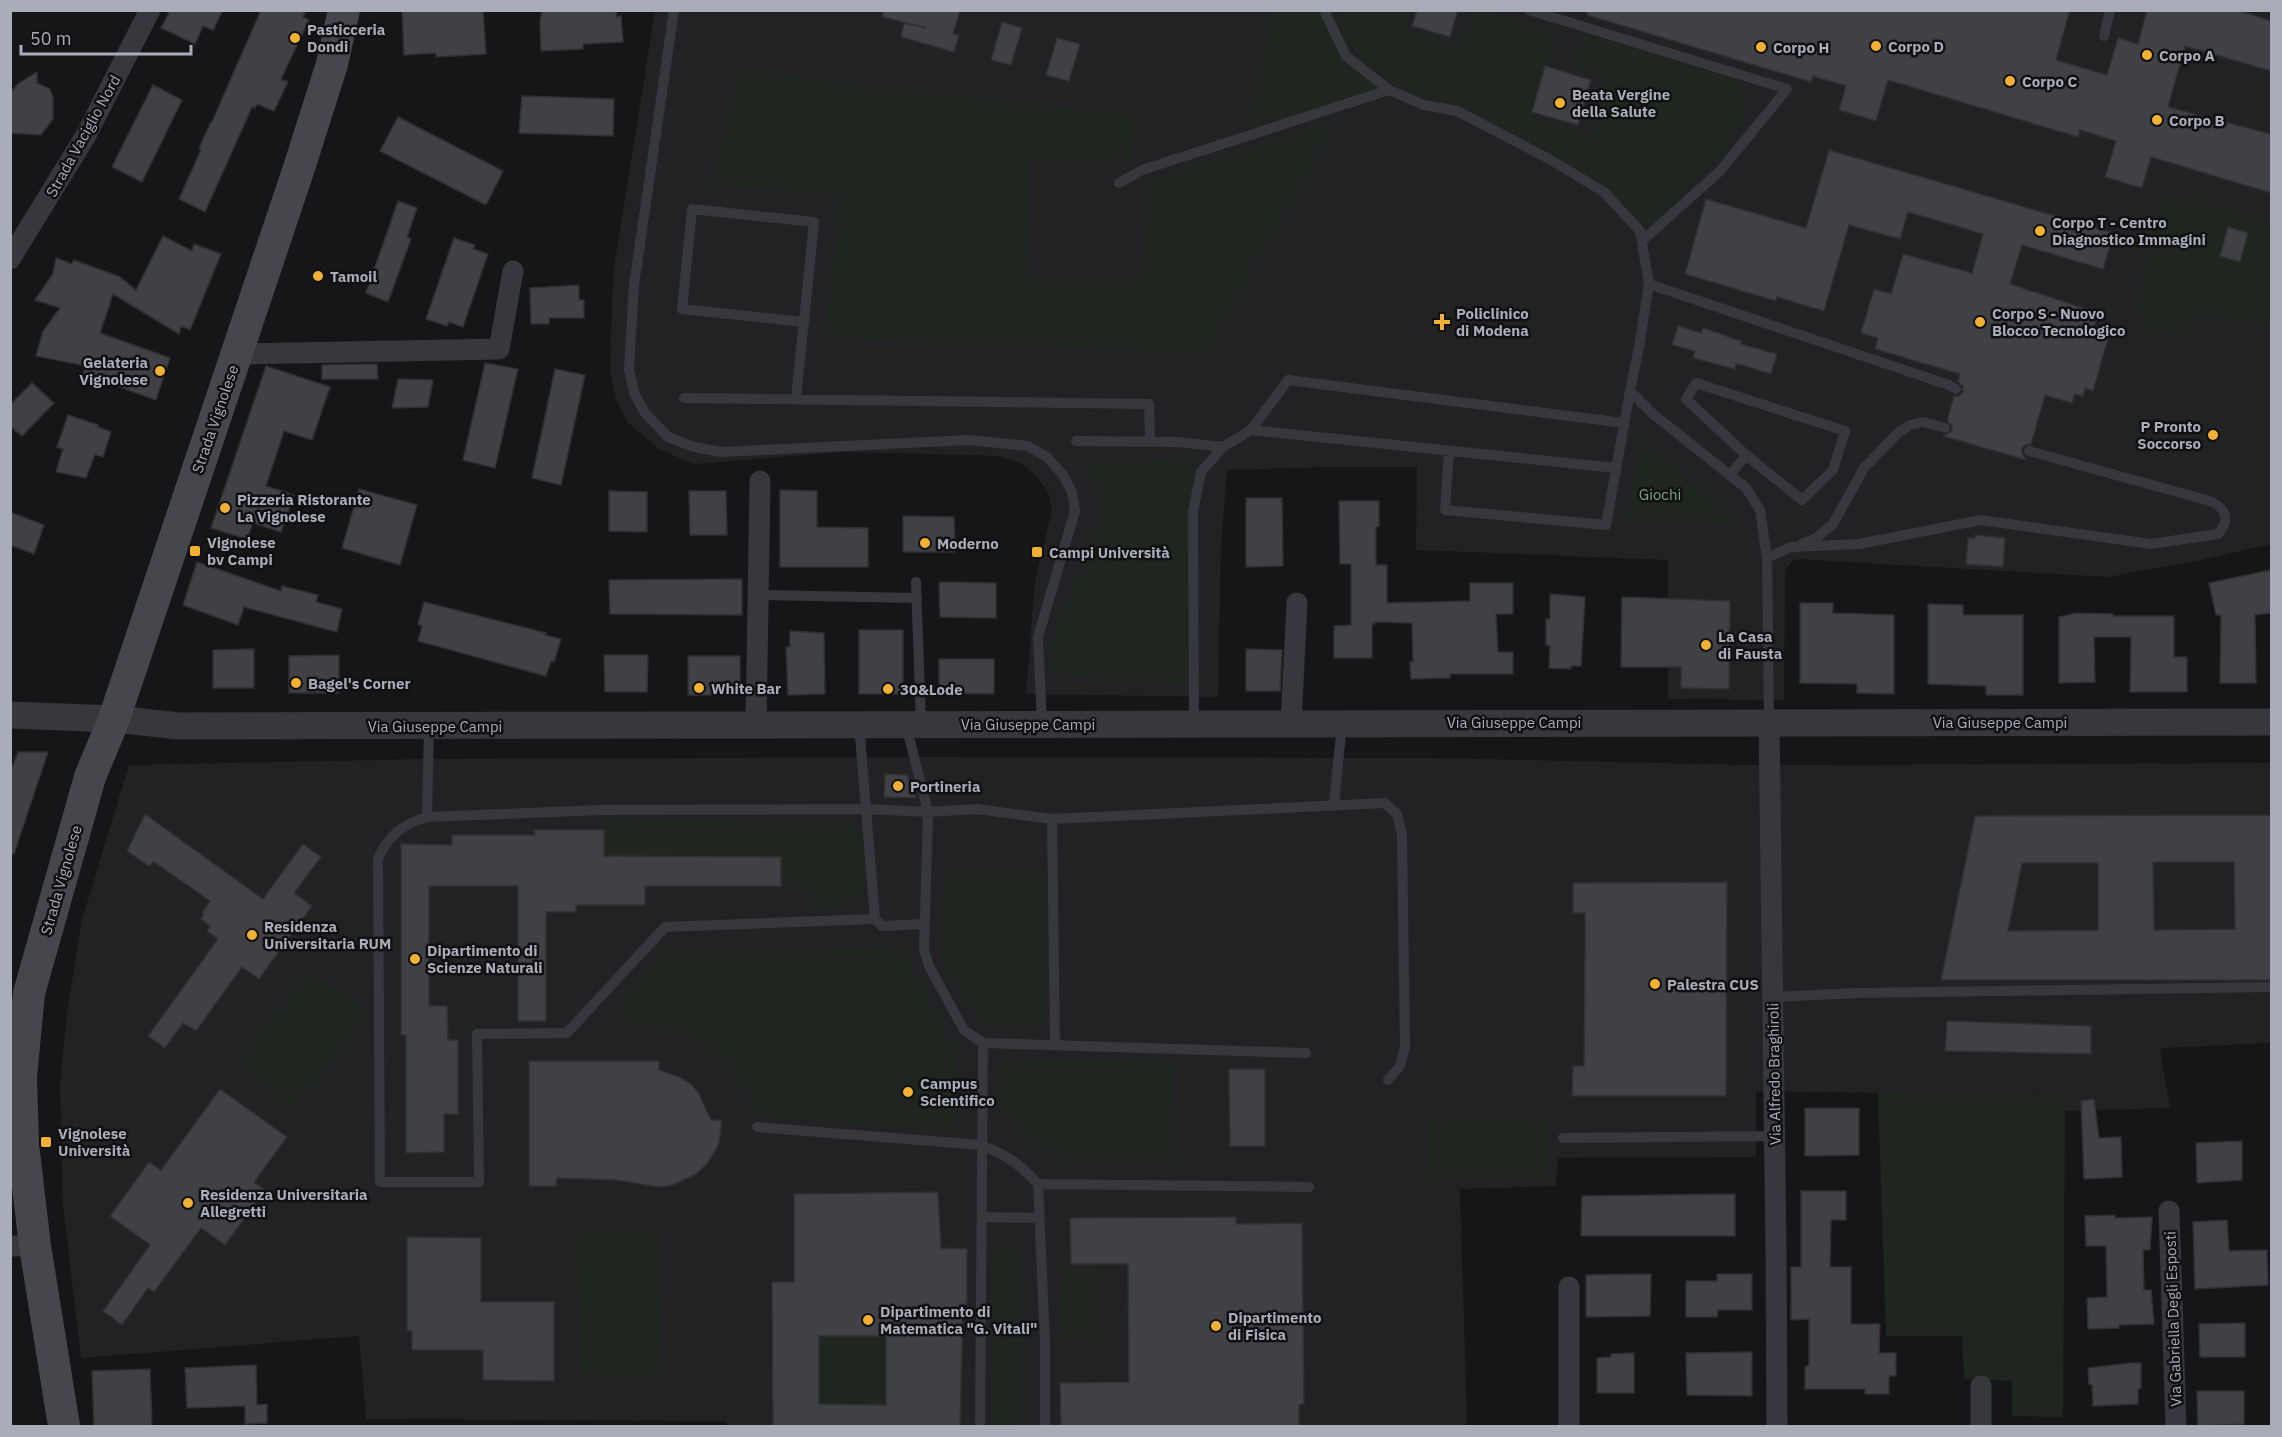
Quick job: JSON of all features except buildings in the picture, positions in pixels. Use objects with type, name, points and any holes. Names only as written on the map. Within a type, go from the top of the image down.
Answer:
[{"type":"main road","name":"Strada Vignolese","points":[[64,1426],[23,1246],[20,993],[90,777],[114,719],[303,158],[332,64],[344,10]]},
{"type":"street","name":"Strada Vaciglio Nord","points":[[10,259],[85,137],[150,10]]},
{"type":"street","name":"Strada Vignolese","points":[[237,354],[499,349],[513,271]]},
{"type":"street","points":[[756,725],[760,481]]},
{"type":"street","points":[[1291,723],[1297,603]]},
{"type":"street","name":"Via Giuseppe Campi","points":[[10,716],[114,719],[179,726],[1769,721],[2271,722]]},
{"type":"street","name":"Via Alfredo Braghiroli","points":[[1769,721],[1777,1426]]},
{"type":"street","name":"Via Gabriella Degli Esposti","points":[[2169,1210],[2176,1426]]},
{"type":"street","points":[[1569,1287],[1569,1426]]},
{"type":"street","points":[[1980,1386],[1981,1426]]},
{"type":"lane","points":[[674,10],[634,285],[629,369],[634,393],[645,413],[668,436],[694,447],[722,452],[969,440],[1028,446],[1047,457],[1063,475],[1072,492],[1075,511],[1038,637],[1042,725]]},
{"type":"lane","points":[[1529,10],[1787,89],[1720,171],[1643,240]]},
{"type":"lane","points":[[2103,36],[2110,10]]},
{"type":"lane","points":[[1329,13],[1346,56],[1389,90],[1424,105],[1457,111],[1551,160],[1604,192],[1640,231],[1643,240],[1649,284],[1606,525],[1445,510],[1449,451]]},
{"type":"lane","points":[[1119,183],[1142,170],[1389,90]]},
{"type":"lane","points":[[796,399],[804,322],[814,222],[692,209],[681,309],[804,322]]},
{"type":"lane","points":[[1649,284],[1956,389]]},
{"type":"lane","points":[[1194,723],[1193,512],[1202,472],[1223,447],[1251,430],[1288,380],[1624,423]]},
{"type":"lane","points":[[1696,383],[1845,431],[1833,470],[1802,500],[1746,455],[1686,399],[1696,383]]},
{"type":"lane","points":[[1630,391],[1653,414],[1746,488],[1760,510],[1767,558],[1769,721]]},
{"type":"lane","points":[[684,398],[1149,404],[1150,441]]},
{"type":"lane","points":[[1767,558],[1815,539],[1833,524],[1864,468],[1899,432],[1910,425],[1923,422],[1945,428]]},
{"type":"lane","points":[[1251,430],[1616,468]]},
{"type":"lane","points":[[1076,441],[1178,442],[1223,447]]},
{"type":"lane","points":[[1791,548],[1858,544],[1981,520],[2151,544],[2218,534],[2224,527],[2226,520],[2224,513],[2210,501],[2029,451]]},
{"type":"lane","points":[[1730,475],[1746,455]]},
{"type":"lane","points":[[916,582],[913,724],[928,812],[924,950],[929,966],[964,1030],[983,1043],[1306,1053]]},
{"type":"lane","points":[[759,595],[917,598]]},
{"type":"lane","points":[[1334,804],[1342,723]]},
{"type":"lane","points":[[859,724],[875,919],[882,926],[924,924]]},
{"type":"lane","points":[[427,818],[429,726]]},
{"type":"lane","points":[[875,919],[665,927],[567,1033],[477,1034],[479,1182],[380,1182],[378,859],[383,846],[390,838],[407,825],[427,818],[602,810],[865,809],[928,812],[977,809],[1052,819],[1385,803],[1397,814],[1401,824],[1405,1047],[1400,1066],[1388,1080]]},
{"type":"lane","points":[[1052,819],[1055,1045]]},
{"type":"lane","points":[[1773,997],[1858,993],[2271,987]]},
{"type":"lane","points":[[980,1426],[983,1043]]},
{"type":"lane","points":[[757,1127],[981,1144],[1013,1160],[1038,1184],[1045,1342],[1045,1426]]},
{"type":"lane","points":[[1563,1138],[1775,1136]]},
{"type":"lane","points":[[1038,1184],[1309,1187]]},
{"type":"lane","points":[[982,1217],[1040,1218]]},
{"type":"shaded area","name":"Policlinico di Modena","points":[[655,11],[2271,11],[2271,544],[2108,577],[1797,559],[1791,562],[1785,571],[1784,700],[1668,699],[1668,560],[1416,550],[1417,467],[1227,470],[1221,546],[1218,697],[1026,694],[1035,581],[1052,510],[1048,492],[1036,475],[1020,463],[997,456],[842,452],[694,464],[659,449],[628,423],[616,399],[610,370],[613,274]]},
{"type":"shaded area","name":"Campus Scientifico","points":[[1432,758],[1748,765],[2271,763],[2271,1043],[2160,1048],[2170,1108],[2065,1111],[2064,1096],[1756,1091],[1756,1157],[1558,1158],[1556,1186],[1460,1189],[1467,1426],[727,1426],[726,1421],[366,1419],[359,1336],[81,1358],[63,1205],[60,1086],[67,1013],[82,919],[129,765],[427,759]]},
{"type":"green space","points":[[1273,11],[1319,11],[1342,61],[1379,89],[1284,120],[1250,118]]},
{"type":"green space","points":[[1346,11],[1412,11],[1407,29],[1461,47],[1472,11],[1483,11],[1556,33],[1532,117],[1594,136],[1609,76],[1573,66],[1582,33],[1739,80],[1747,114],[1717,160],[1645,227],[1607,188],[1554,154],[1460,105],[1427,98],[1395,86],[1354,52],[1336,19]]},
{"type":"green space","points":[[739,70],[1134,116],[1132,161],[1028,159],[1027,279],[1144,279],[1146,179],[1334,122],[1201,353],[825,338],[842,193],[712,186]]},
{"type":"green space","points":[[2164,194],[2271,222],[2271,326],[2199,314],[2171,336],[2146,325],[2137,300]]},
{"type":"green space","name":"Giochi","points":[[1640,439],[1738,524],[1627,521]]},
{"type":"green space","points":[[1193,458],[1187,685],[1058,674],[1051,668],[1048,655],[1100,525],[1102,509],[1100,493],[1089,464]]},
{"type":"green space","points":[[604,819],[842,822],[861,835],[867,855],[866,867],[858,889],[843,905],[830,910],[809,908],[810,886],[781,886],[781,857],[604,856]]},
{"type":"green space","points":[[944,869],[1045,869],[1045,1024],[985,1024],[942,959]]},
{"type":"green space","points":[[891,947],[905,955],[956,1055],[956,1132],[778,1118],[755,1110],[737,1067],[717,1047],[690,1034],[642,1026],[623,1020],[623,998],[665,953]]},
{"type":"green space","points":[[310,971],[364,1011],[296,1105],[242,1065]]},
{"type":"green space","points":[[1171,1059],[1174,1160],[1076,1160],[1020,1133],[1015,1113],[1000,1113],[1000,1061]]},
{"type":"green space","points":[[1878,1092],[2065,1096],[2063,1417],[2012,1416],[2012,1381],[1964,1379],[1962,1336],[1886,1336]]},
{"type":"green space","points":[[1428,1118],[1548,1119],[1548,1176],[1428,1174]]},
{"type":"green space","points":[[658,1230],[661,1376],[581,1378],[577,1232]]},
{"type":"green space","points":[[993,1248],[1017,1248],[1018,1426],[994,1426]]},
{"type":"green space","points":[[1061,1270],[1096,1270],[1096,1336],[1060,1337]]},
{"type":"green space","points":[[819,1336],[886,1336],[886,1405],[819,1404]]},
{"type":"place","name":"Pasticceria Dondi","points":[[295,38]]},
{"type":"place","name":"Corpo D","points":[[1876,46]]},
{"type":"place","name":"Corpo H","points":[[1761,47]]},
{"type":"place","name":"Corpo A","points":[[2147,55]]},
{"type":"place","name":"Corpo C","points":[[2010,81]]},
{"type":"place","name":"Beata Vergine della Salute","points":[[1560,103]]},
{"type":"place","name":"Corpo B","points":[[2157,120]]},
{"type":"place","name":"Corpo T - Centro Diagnostico Immagini","points":[[2040,231]]},
{"type":"place","name":"Tamoil","points":[[318,276]]},
{"type":"place","name":"Policlinico di Modena","points":[[1442,322]]},
{"type":"place","name":"Corpo S - Nuovo Blocco Tecnologico","points":[[1980,322]]},
{"type":"place","name":"Gelateria Vignolese","points":[[160,371]]},
{"type":"place","name":"P Pronto Soccorso","points":[[2213,435]]},
{"type":"place","name":"Pizzeria Ristorante La Vignolese","points":[[225,508]]},
{"type":"place","name":"Moderno","points":[[925,543]]},
{"type":"place","name":"Vignolese bv Campi","points":[[195,551]]},
{"type":"place","name":"Campi Università","points":[[1037,552]]},
{"type":"place","name":"La Casa di Fausta","points":[[1706,645]]},
{"type":"place","name":"Bagel's Corner","points":[[296,683]]},
{"type":"place","name":"White Bar","points":[[699,688]]},
{"type":"place","name":"30&Lode","points":[[888,689]]},
{"type":"place","name":"Portineria","points":[[898,786]]},
{"type":"place","name":"Residenza Universitaria RUM","points":[[252,935]]},
{"type":"place","name":"Dipartimento di Scienze Naturali","points":[[415,959]]},
{"type":"place","name":"Palestra CUS","points":[[1655,984]]},
{"type":"place","name":"Campus Scientifico","points":[[908,1092]]},
{"type":"place","name":"Vignolese Università","points":[[46,1142]]},
{"type":"place","name":"Residenza Universitaria Allegretti","points":[[188,1203]]},
{"type":"place","name":"Dipartimento di Matematica \"G. Vitali\"","points":[[868,1320]]},
{"type":"place","name":"Dipartimento di Fisica","points":[[1216,1326]]}]
